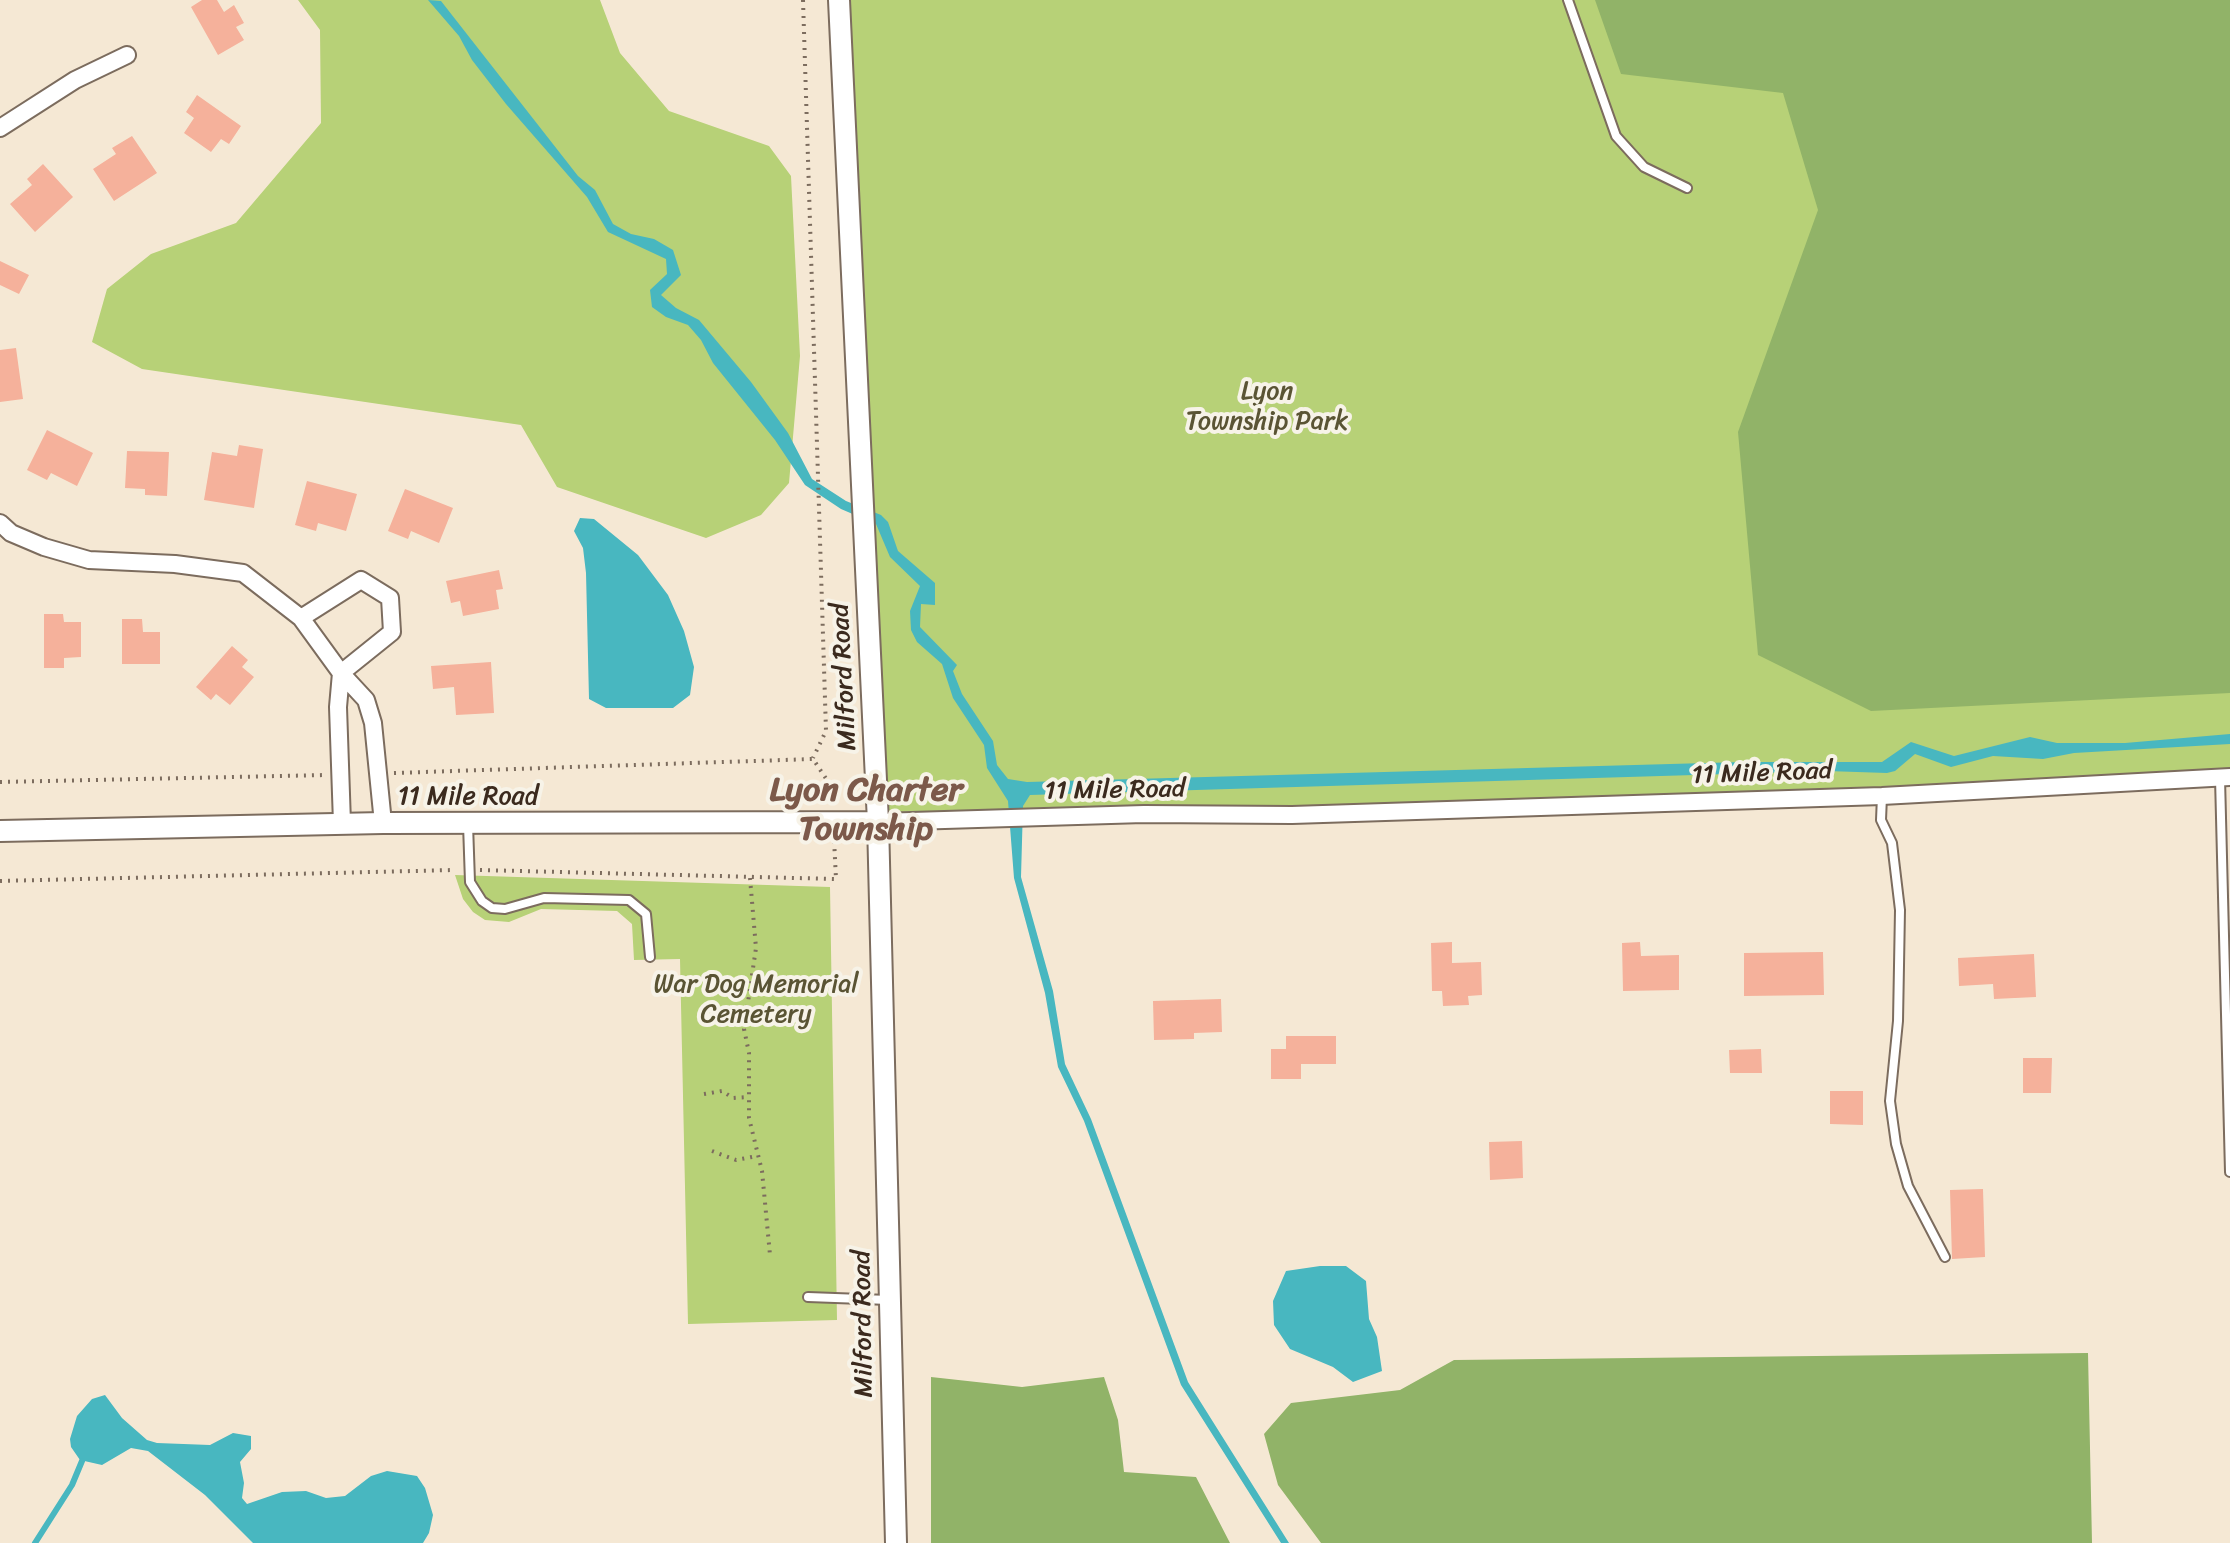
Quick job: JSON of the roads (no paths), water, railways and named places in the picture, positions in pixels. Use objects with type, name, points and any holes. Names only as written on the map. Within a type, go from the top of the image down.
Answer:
[{"type":"street","name":"Milford Road","points":[[839,0],[878,822],[896,1543]]},
{"type":"street","points":[[0,128],[75,80],[127,55]]},
{"type":"street","points":[[4,534],[89,560],[175,564],[243,573],[301,618],[341,673],[366,700],[373,723],[383,823]]},
{"type":"street","points":[[301,618],[361,580],[390,598],[392,632],[341,673],[338,707],[342,823]]},
{"type":"street","name":"11 Mile Road","points":[[0,831],[342,823],[878,822],[1292,815],[1882,796],[2225,777]]},
{"type":"lane","points":[[1568,0],[1616,136],[1644,167],[1687,188]]},
{"type":"lane","points":[[2225,777],[2230,1172]]},
{"type":"lane","points":[[1882,796],[1881,820],[1892,843],[1900,910],[1898,1021],[1890,1101],[1896,1144],[1908,1186],[1945,1257]]},
{"type":"lane","points":[[468,823],[470,882],[482,901],[492,908],[505,909],[544,898],[629,900],[646,914],[650,957]]},
{"type":"lane","points":[[808,1297],[890,1300]]},
{"type":"water","points":[[428,0],[441,1],[578,176],[595,190],[613,224],[631,234],[654,239],[673,250],[681,275],[661,295],[676,308],[699,320],[751,382],[788,433],[812,479],[846,501],[881,515],[888,522],[898,551],[935,583],[935,605],[921,604],[920,627],[957,665],[953,671],[962,694],[993,741],[997,765],[1008,779],[1027,782],[1742,762],[1882,762],[1911,742],[1954,756],[2030,737],[2057,743],[2125,743],[2230,734],[2230,744],[2074,753],[2043,759],[1993,756],[1951,767],[1915,754],[1895,771],[1887,773],[1827,771],[1030,795],[1023,806],[1021,877],[1053,991],[1065,1064],[1091,1119],[1188,1382],[1289,1543],[1281,1543],[1181,1385],[1084,1121],[1058,1067],[1045,993],[1014,878],[1008,801],[987,768],[984,745],[953,698],[942,664],[917,642],[911,630],[910,611],[920,586],[890,557],[876,524],[841,509],[805,485],[688,325],[666,317],[652,307],[650,290],[667,274],[666,259],[608,232],[587,197],[506,104],[472,60],[459,36]]},
{"type":"water","points":[[580,518],[594,519],[638,555],[668,595],[684,631],[694,667],[690,695],[673,708],[606,708],[589,699],[586,573],[583,548],[574,531]]},
{"type":"water","points":[[1346,1266],[1366,1281],[1369,1319],[1377,1337],[1382,1371],[1353,1382],[1333,1367],[1290,1349],[1274,1325],[1273,1301],[1286,1271]]},
{"type":"water","points":[[105,1395],[122,1418],[147,1440],[157,1443],[210,1445],[233,1433],[251,1436],[251,1449],[240,1462],[244,1483],[242,1498],[247,1504],[282,1492],[306,1491],[326,1498],[345,1496],[371,1476],[387,1471],[417,1476],[425,1488],[433,1515],[429,1533],[423,1543],[253,1543],[205,1495],[148,1451],[131,1448],[102,1465],[80,1460],[71,1447],[70,1439],[77,1416],[92,1399]]},
{"type":"waterway","points":[[35,1543],[72,1485],[82,1461]]},
{"type":"district","name":"Lyon Charter Township","points":[[866,810]]},
{"type":"park label","name":"Lyon Township Park","points":[[1267,407]]},
{"type":"park label","name":"War Dog Memorial Cemetery","points":[[756,1000]]}]
